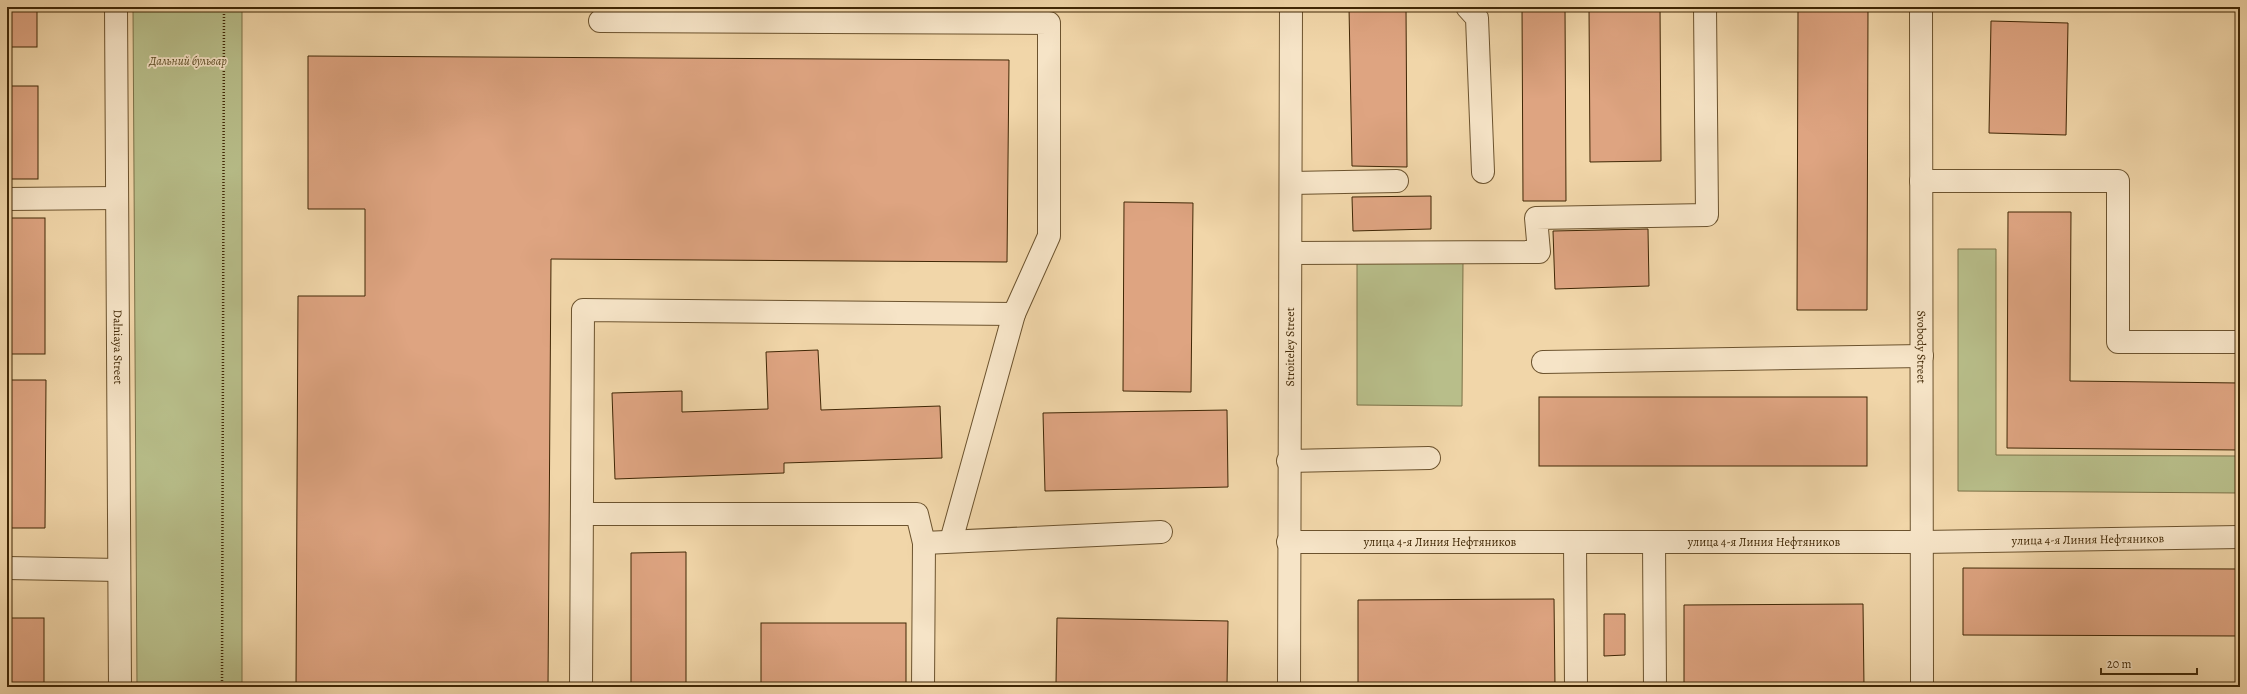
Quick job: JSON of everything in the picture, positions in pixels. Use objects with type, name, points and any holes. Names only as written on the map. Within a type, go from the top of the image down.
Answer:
[{"type":"street","name":"Dalniaya Street","points":[[116,7],[120,687]]},
{"type":"street","name":"Stroiteley Street","points":[[1289,687],[1288,461],[1291,7]]},
{"type":"street","points":[[1467,7],[1477,18],[1483,172]]},
{"type":"street","points":[[1290,253],[1539,252],[1536,218],[1707,215],[1705,7]]},
{"type":"street","name":"Svobody Street","points":[[1921,7],[1922,687]]},
{"type":"street","points":[[600,21],[1049,23],[1049,236],[1014,314],[951,541]]},
{"type":"street","points":[[1290,183],[1397,181]]},
{"type":"street","points":[[1921,181],[2118,181],[2118,342],[2240,342]]},
{"type":"street","points":[[7,199],[117,198]]},
{"type":"street","points":[[581,687],[583,310],[1014,314]]},
{"type":"street","points":[[1543,362],[1922,356]]},
{"type":"street","points":[[1288,461],[1429,458]]},
{"type":"street","points":[[582,514],[917,514],[924,543],[923,687]]},
{"type":"street","points":[[924,543],[1161,532]]},
{"type":"street","name":"улица 4-я Линия Нефтяников","points":[[1288,542],[1922,542],[2240,538]]},
{"type":"street","points":[[1575,542],[1576,687]]},
{"type":"street","points":[[1654,542],[1655,687]]},
{"type":"street","points":[[7,568],[119,570]]},
{"type":"path","points":[[222,687],[224,7]]},
{"type":"green space","name":"Дальний бульвар","points":[[133,7],[242,7],[242,687],[137,687]]},
{"type":"green space","points":[[1958,249],[1996,249],[1996,455],[2240,456],[2240,493],[1958,491]]},
{"type":"green space","points":[[1357,263],[1463,263],[1462,406],[1357,405]]},
{"type":"building","points":[[7,7],[37,7],[37,47],[7,47]]},
{"type":"building","points":[[1349,7],[1406,7],[1407,167],[1352,166]]},
{"type":"building","points":[[1522,7],[1565,7],[1566,201],[1523,201]]},
{"type":"building","points":[[1589,7],[1660,7],[1661,161],[1590,162]]},
{"type":"building","points":[[1798,7],[1868,7],[1867,310],[1797,310]]},
{"type":"building","points":[[1991,21],[2068,23],[2066,135],[1989,133]]},
{"type":"building","points":[[308,56],[1009,60],[1007,262],[551,259],[548,687],[296,687],[298,296],[365,296],[365,209],[308,209]]},
{"type":"building","points":[[7,86],[38,86],[38,179],[7,179]]},
{"type":"building","points":[[1431,196],[1431,229],[1353,231],[1352,197]]},
{"type":"building","points":[[1124,202],[1193,203],[1191,392],[1123,391]]},
{"type":"building","points":[[2008,212],[2071,212],[2070,381],[2240,383],[2240,450],[2007,448]]},
{"type":"building","points":[[7,218],[45,218],[45,354],[7,354]]},
{"type":"building","points":[[1648,229],[1649,286],[1555,289],[1553,231]]},
{"type":"building","points":[[818,350],[821,410],[940,406],[942,458],[784,463],[784,473],[615,479],[612,393],[682,391],[682,412],[768,409],[766,352]]},
{"type":"building","points":[[7,380],[46,380],[45,528],[7,528]]},
{"type":"building","points":[[1539,397],[1867,397],[1867,466],[1539,466]]},
{"type":"building","points":[[1227,410],[1228,487],[1045,491],[1043,413]]},
{"type":"building","points":[[686,552],[686,687],[631,687],[631,553]]},
{"type":"building","points":[[1963,568],[2240,569],[2240,636],[1963,635]]},
{"type":"building","points":[[1554,599],[1555,687],[1358,687],[1358,600]]},
{"type":"building","points":[[1863,604],[1864,687],[1684,687],[1684,605]]},
{"type":"building","points":[[1604,614],[1625,614],[1625,655],[1604,656]]},
{"type":"building","points":[[7,618],[44,618],[44,687],[7,687]]},
{"type":"building","points":[[1057,618],[1228,621],[1227,686],[1056,684]]},
{"type":"building","points":[[761,623],[906,623],[906,687],[761,687]]}]
